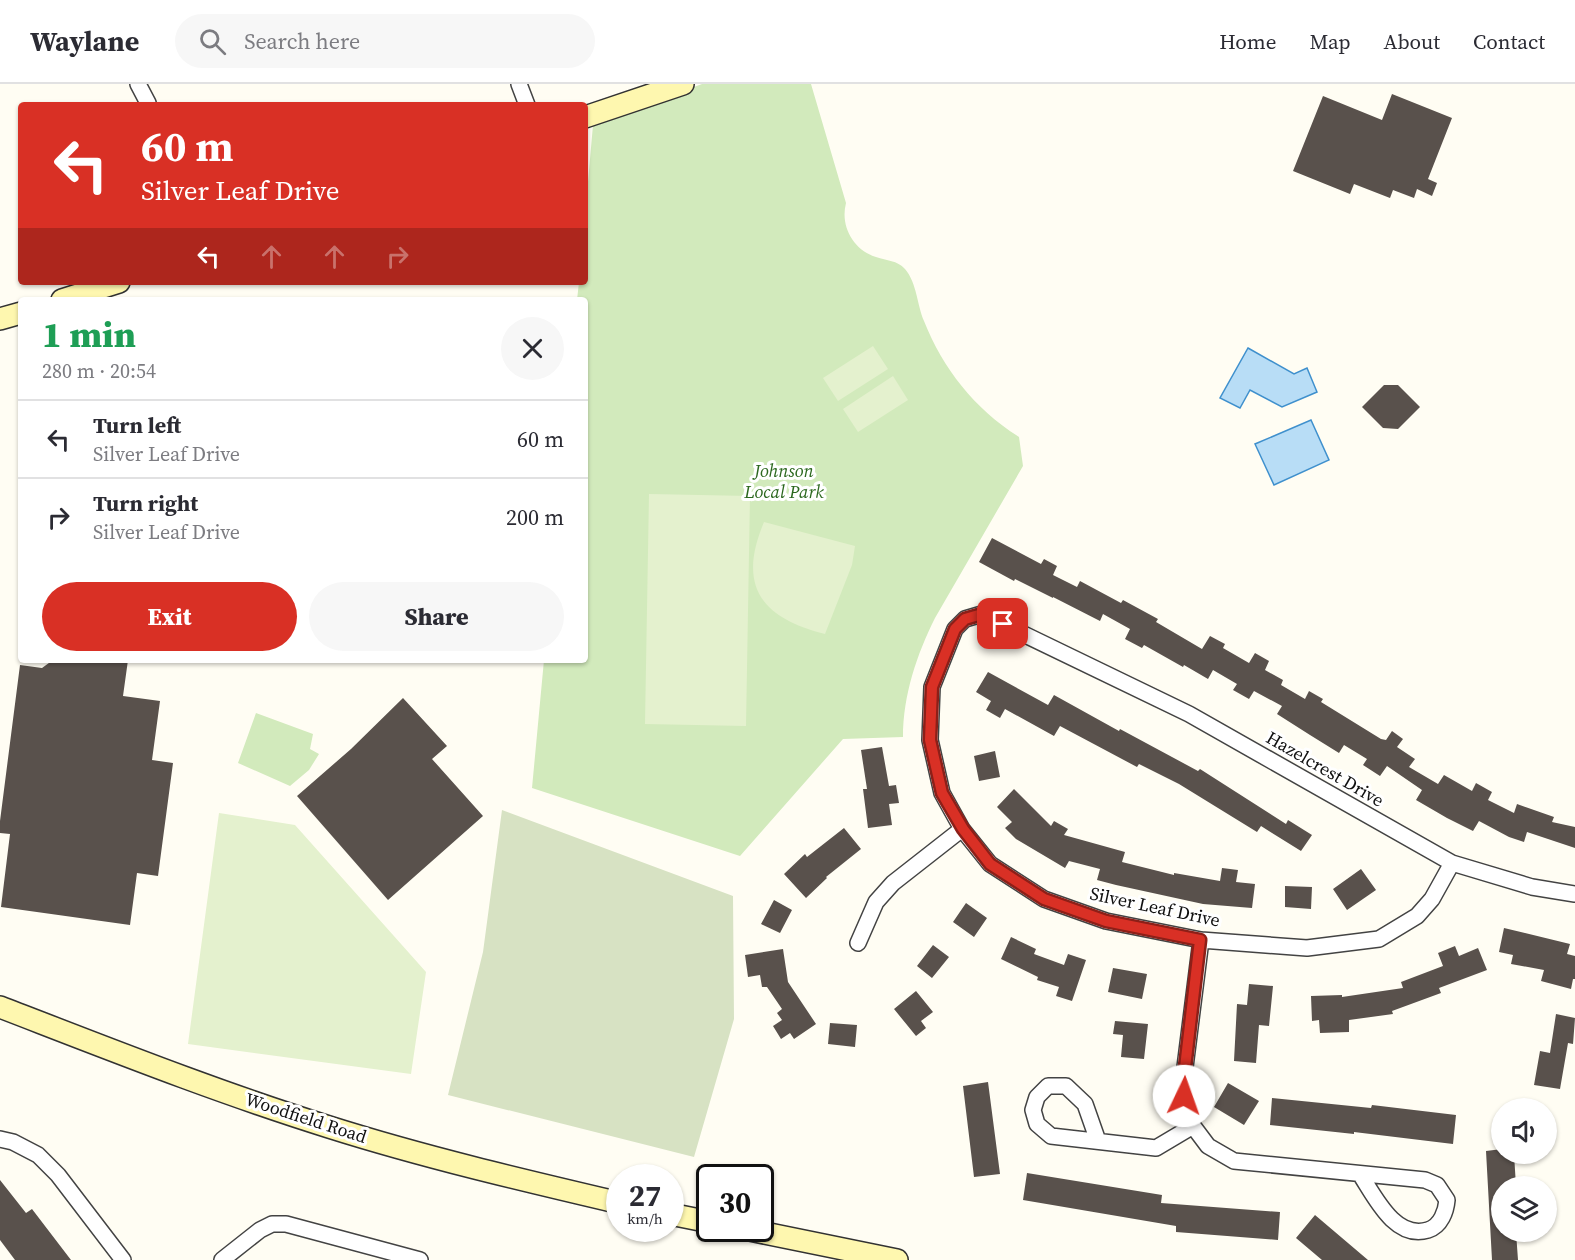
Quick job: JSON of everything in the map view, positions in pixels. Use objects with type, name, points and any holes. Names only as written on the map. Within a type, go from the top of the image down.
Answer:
[{"type":"main road","points":[[588,116],[683,84]]},
{"type":"main road","points":[[72,297],[110,285]]},
{"type":"main road","points":[[0,319],[18,314]]},
{"type":"main road","name":"Woodfield Road","points":[[0,1007],[174,1075],[329,1127],[500,1174],[606,1200]]},
{"type":"main road","points":[[774,1236],[874,1258],[897,1260]]},
{"type":"street","points":[[138,84],[147,102]]},
{"type":"street","points":[[519,84],[526,102]]},
{"type":"street","name":"Silver Leaf Drive","points":[[1065,653],[982,614],[965,619],[955,629],[932,687],[930,740],[942,793],[963,829],[990,864],[1044,899],[1106,921],[1200,940],[1307,948],[1379,939],[1417,916],[1432,898],[1452,863]]},
{"type":"street","name":"Hazelcrest Drive","points":[[1065,653],[1189,714],[1452,863],[1532,887],[1575,894]]},
{"type":"street","points":[[858,942],[876,902],[888,889],[963,829]]},
{"type":"street","points":[[1200,940],[1184,1076],[1184,1096],[1193,1126],[1208,1146],[1234,1161],[1425,1180],[1437,1185],[1447,1200],[1446,1212],[1433,1228],[1418,1233],[1402,1227],[1385,1213],[1360,1174]]},
{"type":"street","points":[[1098,1141],[1084,1104],[1066,1086],[1048,1086],[1037,1097],[1032,1110],[1037,1124],[1051,1136],[1156,1148],[1193,1126]]},
{"type":"street","points":[[0,1139],[13,1142],[38,1155],[58,1175],[123,1260]]},
{"type":"street","points":[[222,1260],[260,1230],[272,1224],[286,1224],[420,1260]]},
{"type":"green space","name":"Johnson Local Park","points":[[702,84],[811,84],[846,203],[845,220],[850,236],[868,254],[895,262],[905,269],[912,281],[932,339],[951,371],[988,414],[1019,437],[1023,466],[935,618],[917,660],[905,706],[903,737],[843,739],[740,856],[532,788],[544,663],[588,663],[588,297],[577,297],[579,285],[588,285],[588,182],[593,125]]},
{"type":"green space","points":[[873,346],[888,369],[838,401],[823,378]]},
{"type":"green space","points":[[893,376],[908,400],[858,432],[843,409]]},
{"type":"green space","points":[[649,494],[750,496],[746,726],[645,724]]},
{"type":"green space","points":[[764,522],[855,546],[852,565],[825,634],[785,619],[770,608],[760,596],[753,564],[756,545]]},
{"type":"green space","points":[[256,713],[313,734],[310,749],[319,754],[309,770],[290,786],[238,763]]},
{"type":"green space","points":[[502,810],[733,896],[734,1019],[694,1157],[448,1095],[483,952]]},
{"type":"green space","points":[[219,813],[295,825],[426,972],[411,1074],[188,1044]]},
{"type":"water","points":[[1248,348],[1294,374],[1307,368],[1317,392],[1282,407],[1250,390],[1240,408],[1220,398]]},
{"type":"water","points":[[1311,420],[1329,460],[1274,485],[1255,444]]},
{"type":"building","points":[[1392,94],[1452,118],[1428,179],[1437,183],[1432,196],[1417,189],[1414,198],[1393,190],[1390,198],[1354,184],[1350,194],[1293,171],[1323,96],[1382,120]]},
{"type":"building","points":[[1384,385],[1398,385],[1420,407],[1398,429],[1383,428],[1362,407]]},
{"type":"building","points":[[992,538],[1041,564],[1044,559],[1057,566],[1053,575],[1077,587],[1080,581],[1121,603],[1123,600],[1158,619],[1156,622],[1202,649],[1210,636],[1225,644],[1223,648],[1249,663],[1255,653],[1269,661],[1265,670],[1283,680],[1281,685],[1305,699],[1309,691],[1323,699],[1321,702],[1381,739],[1386,740],[1392,731],[1403,739],[1397,747],[1415,759],[1409,767],[1438,784],[1444,775],[1472,791],[1476,783],[1492,792],[1488,800],[1514,813],[1517,804],[1554,817],[1552,822],[1575,827],[1575,848],[1527,832],[1524,842],[1509,837],[1479,821],[1473,831],[1447,818],[1416,800],[1422,790],[1387,766],[1380,776],[1363,765],[1367,759],[1344,745],[1339,753],[1277,714],[1282,706],[1254,691],[1249,699],[1233,690],[1237,684],[1213,670],[1208,679],[1144,645],[1142,648],[1125,639],[1130,629],[1103,614],[1100,621],[979,562]]},
{"type":"building","points":[[49,663],[128,663],[123,696],[160,701],[152,760],[173,763],[158,876],[137,873],[130,925],[1,907],[10,834],[0,833],[0,821],[20,665],[42,668]]},
{"type":"building","points":[[988,672],[1048,705],[1054,695],[1119,731],[1120,729],[1198,771],[1200,769],[1286,824],[1288,820],[1312,835],[1301,851],[1261,826],[1257,832],[1179,784],[1139,764],[1137,767],[1060,726],[1054,736],[1005,709],[1000,718],[986,710],[991,701],[976,692]]},
{"type":"building","points":[[403,698],[447,746],[432,759],[483,816],[388,900],[297,796],[351,749]]},
{"type":"building","points":[[882,747],[889,786],[896,785],[899,803],[889,804],[892,825],[868,828],[863,789],[867,789],[861,750]]},
{"type":"building","points":[[995,751],[1000,777],[979,781],[974,756]]},
{"type":"building","points":[[1014,789],[1051,826],[1054,821],[1068,829],[1064,835],[1125,852],[1122,862],[1174,875],[1174,873],[1220,881],[1222,868],[1238,870],[1236,882],[1255,884],[1252,908],[1203,904],[1116,885],[1097,880],[1100,869],[1069,861],[1065,868],[1016,839],[1005,828],[1012,822],[997,807]]},
{"type":"building","points":[[844,828],[861,849],[826,877],[806,898],[784,874],[805,854],[807,857]]},
{"type":"building","points":[[1361,869],[1376,890],[1347,910],[1333,889]]},
{"type":"building","points":[[1285,886],[1312,887],[1311,909],[1285,907]]},
{"type":"building","points":[[774,900],[792,910],[780,933],[761,924]]},
{"type":"building","points":[[966,903],[987,918],[974,937],[953,922]]},
{"type":"building","points":[[1504,928],[1570,944],[1567,954],[1575,956],[1575,979],[1573,979],[1571,989],[1541,981],[1544,970],[1511,964],[1513,955],[1499,952]]},
{"type":"building","points":[[1011,937],[1036,949],[1034,954],[1064,965],[1068,954],[1086,960],[1072,1001],[1056,996],[1059,987],[1037,980],[1038,977],[1001,959]]},
{"type":"building","points":[[933,945],[949,957],[932,978],[917,966]]},
{"type":"building","points":[[1455,946],[1459,956],[1478,948],[1487,970],[1439,988],[1441,993],[1392,1011],[1393,1014],[1349,1020],[1349,1032],[1320,1033],[1319,1020],[1312,1021],[1311,996],[1342,995],[1342,997],[1403,988],[1401,982],[1443,966],[1438,953]]},
{"type":"building","points":[[783,949],[788,982],[816,1024],[794,1039],[790,1033],[781,1039],[773,1026],[782,1020],[777,1013],[782,1009],[767,987],[762,987],[760,975],[748,977],[745,955]]},
{"type":"building","points":[[1113,968],[1147,974],[1142,999],[1108,992]]},
{"type":"building","points":[[1249,984],[1273,986],[1269,1026],[1259,1025],[1256,1063],[1234,1061],[1237,1004],[1247,1005]]},
{"type":"building","points":[[916,991],[933,1012],[921,1021],[926,1028],[916,1036],[894,1009]]},
{"type":"building","points":[[1556,1014],[1575,1018],[1573,1044],[1568,1043],[1560,1089],[1534,1085],[1540,1051],[1550,1053]]},
{"type":"building","points":[[1115,1021],[1148,1024],[1144,1059],[1121,1057],[1123,1035],[1113,1034]]},
{"type":"building","points":[[830,1023],[857,1025],[855,1047],[828,1044]]},
{"type":"building","points":[[988,1082],[1000,1174],[974,1177],[963,1086]]},
{"type":"building","points":[[1228,1083],[1259,1101],[1244,1125],[1214,1107]]},
{"type":"building","points":[[1272,1098],[1371,1108],[1372,1105],[1456,1115],[1453,1144],[1270,1125]]},
{"type":"building","points":[[1491,1150],[1491,1164],[1515,1164],[1515,1176],[1491,1176],[1491,1242],[1486,1151]]},
{"type":"building","points":[[1027,1173],[1162,1195],[1161,1203],[1280,1212],[1278,1240],[1176,1232],[1176,1226],[1023,1200]]},
{"type":"building","points":[[0,1180],[26,1213],[32,1209],[71,1260],[15,1260],[0,1240]]},
{"type":"building","points":[[1315,1215],[1368,1260],[1322,1260],[1296,1238]]},
{"type":"building","points":[[1491,1242],[1517,1242],[1518,1260],[1492,1260]]},
{"type":"route","points":[[1003,624],[982,614],[965,619],[955,629],[932,687],[930,740],[942,793],[963,829],[990,864],[1044,899],[1106,921],[1200,940],[1184,1076],[1184,1096]]}]
